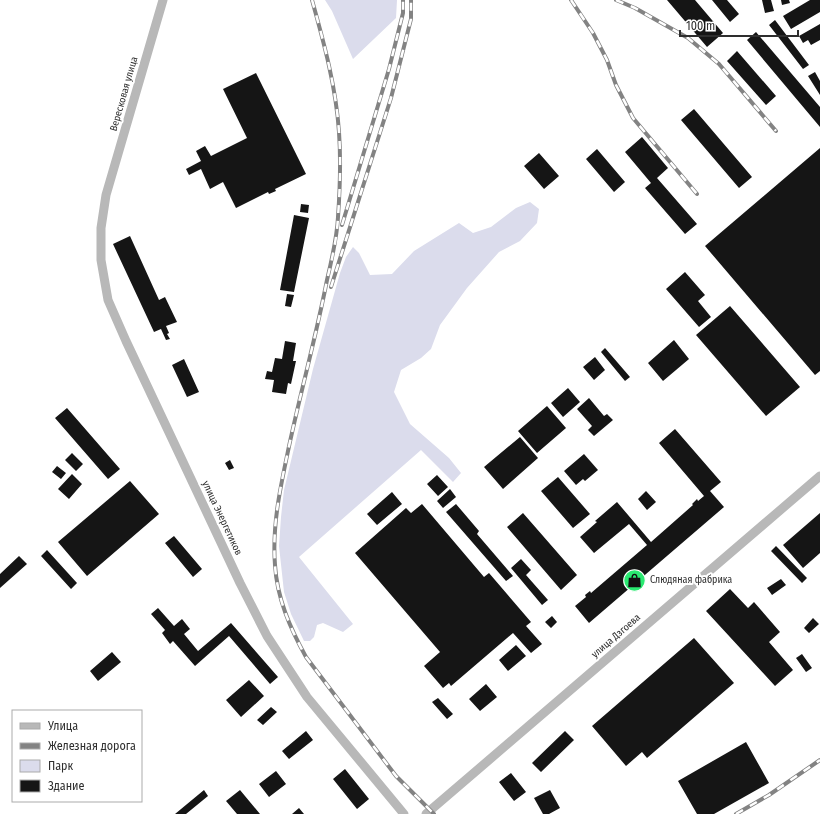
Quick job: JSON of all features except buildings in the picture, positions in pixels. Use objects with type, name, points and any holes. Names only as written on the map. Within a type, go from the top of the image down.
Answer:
[{"type":"street","name":"Вересковая улица","points":[[106,195],[163,0]]},
{"type":"street","name":"улица Энергетиков","points":[[106,195],[101,228],[101,260],[108,300],[240,583],[268,636],[307,697],[404,814]]},
{"type":"street","name":"улица Дзгоева","points":[[426,814],[820,476]]},
{"type":"green space","points":[[325,0],[397,0],[396,18],[353,59],[332,11]]},
{"type":"green space","points":[[530,202],[539,209],[537,223],[520,241],[499,252],[467,288],[440,325],[431,349],[421,358],[401,370],[394,392],[410,424],[449,458],[461,473],[453,482],[421,450],[299,557],[353,624],[343,632],[323,623],[317,625],[314,637],[310,641],[304,641],[291,614],[284,592],[279,546],[281,517],[284,490],[313,369],[340,273],[346,257],[353,247],[359,253],[370,275],[392,274],[414,251],[459,223],[473,233],[491,227],[516,208]]},
{"type":"railway","points":[[312,0],[329,65],[335,98],[340,153],[339,206],[337,233],[280,493],[274,550],[276,577],[285,612],[306,657],[396,776],[434,814]]},
{"type":"railway","points":[[342,225],[389,69],[403,13],[403,0]]},
{"type":"railway","points":[[331,287],[391,98],[411,19],[411,0]]},
{"type":"railway","points":[[571,0],[593,33],[607,60],[616,85],[633,118],[697,194]]},
{"type":"railway","points":[[616,0],[635,8],[688,38],[719,64],[776,131]]},
{"type":"railway","points":[[736,814],[769,795],[820,760]]},
{"type":"place","name":"Слюдяная фабрика","points":[[635,580]]}]
